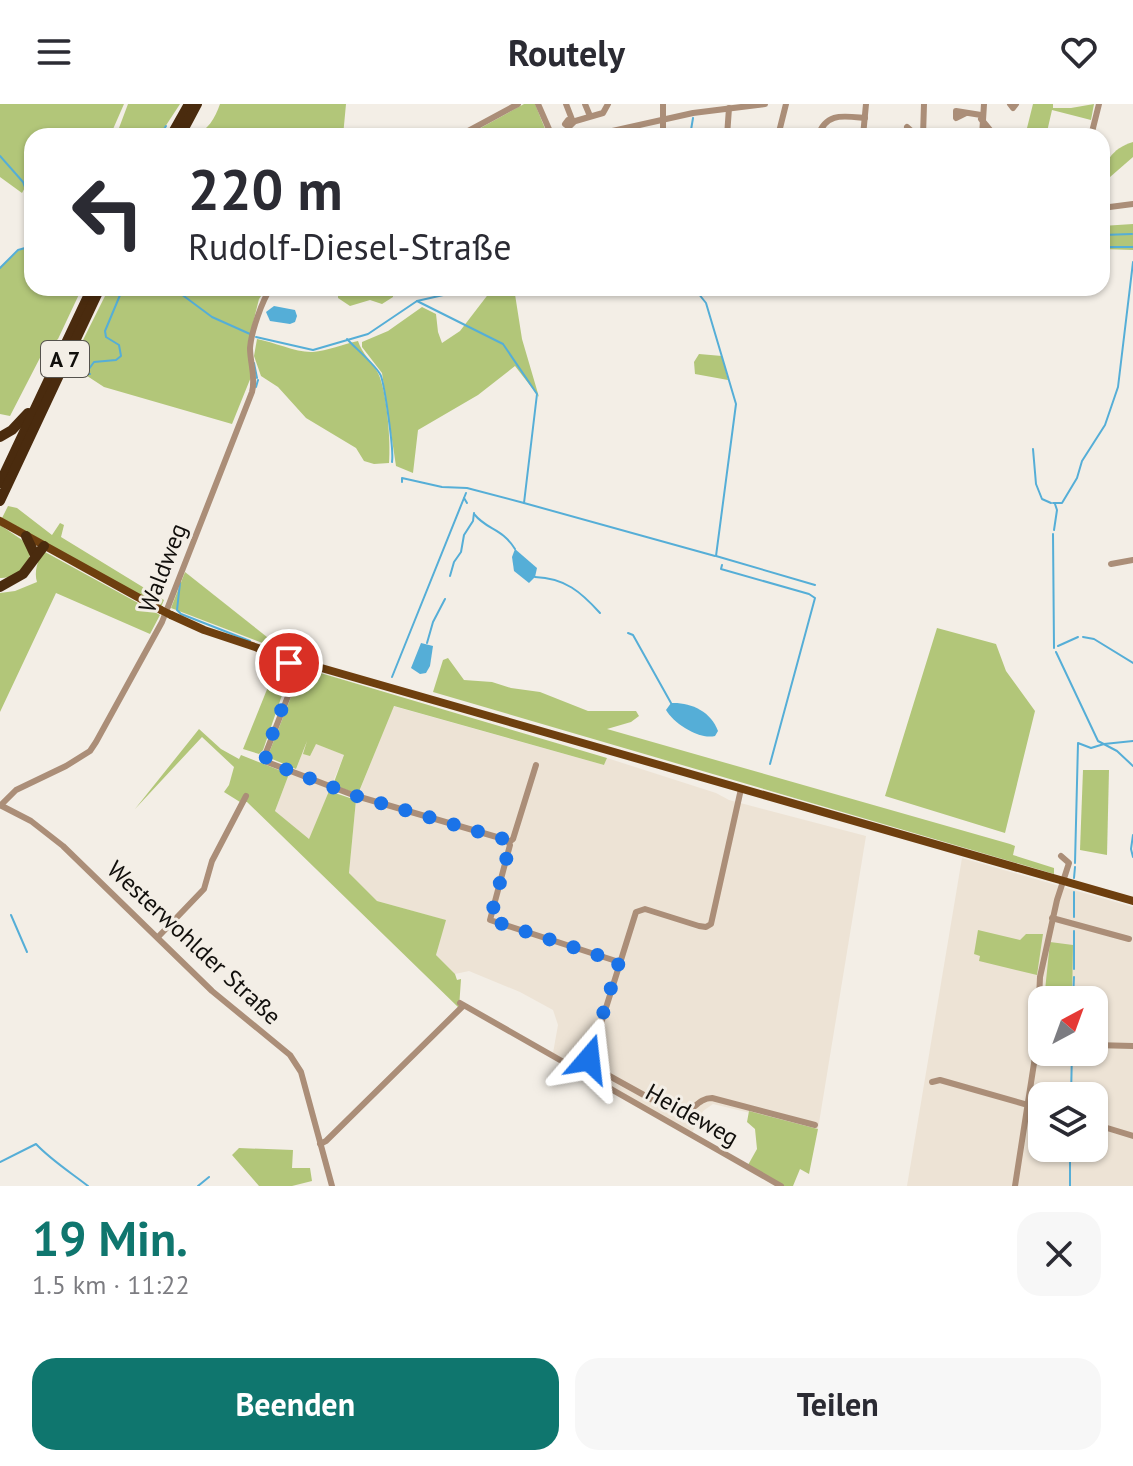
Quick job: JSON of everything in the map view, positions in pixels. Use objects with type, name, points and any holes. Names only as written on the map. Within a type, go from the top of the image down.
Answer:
[{"type":"highway","points":[[176,128],[189,104]]},
{"type":"highway","points":[[184,128],[197,104]]},
{"type":"highway","name":"A 7","points":[[0,483],[88,296]]},
{"type":"highway","name":"A 7","points":[[0,501],[96,296]]},
{"type":"highway","points":[[0,437],[18,425],[39,398]]},
{"type":"highway","points":[[0,587],[17,579],[37,553],[26,536]]},
{"type":"highway","points":[[0,580],[17,579]]},
{"type":"main road","points":[[0,521],[26,536]]},
{"type":"main road","points":[[37,553],[204,630],[282,657],[1133,901]]},
{"type":"street","points":[[474,128],[518,104]]},
{"type":"street","points":[[538,104],[548,128]]},
{"type":"street","points":[[566,104],[573,122],[603,113],[608,104]]},
{"type":"street","points":[[585,104],[590,116]]},
{"type":"street","points":[[663,104],[663,128]]},
{"type":"street","points":[[625,128],[708,107],[765,104]]},
{"type":"street","points":[[780,128],[786,104]]},
{"type":"street","points":[[864,128],[866,104]]},
{"type":"street","points":[[921,128],[924,104]]},
{"type":"street","points":[[982,128],[984,104]]},
{"type":"street","points":[[1010,104],[1013,108],[1016,104]]},
{"type":"street","points":[[1093,128],[1099,104]]},
{"type":"street","points":[[728,128],[729,108]]},
{"type":"street","points":[[966,113],[981,117],[989,128]]},
{"type":"street","points":[[821,128],[830,118],[865,118]]},
{"type":"street","points":[[1110,207],[1133,204]]},
{"type":"street","name":"Waldweg","points":[[0,805],[16,790],[90,751],[154,637],[252,392],[250,350],[267,296]]},
{"type":"street","points":[[1111,564],[1133,560]]},
{"type":"street","points":[[282,657],[291,665],[294,675]]},
{"type":"street","points":[[299,662],[265,755],[267,762],[353,795],[509,842]]},
{"type":"street","points":[[536,765],[513,839],[509,842],[490,920],[619,962]]},
{"type":"street","points":[[741,789],[711,924],[702,927],[645,909],[639,911],[632,919],[589,1059],[592,1066],[680,1115],[707,1098],[815,1125]]},
{"type":"street","points":[[159,936],[204,889],[212,861],[246,796]]},
{"type":"street","name":"Westerwohlder Straße","points":[[0,805],[48,833],[159,936],[212,991],[296,1062],[332,1186]]},
{"type":"street","points":[[1040,986],[1052,918],[1069,863],[1061,856]]},
{"type":"street","points":[[1045,876],[1059,895]]},
{"type":"street","points":[[1052,918],[1129,939]]},
{"type":"street","name":"Heideweg","points":[[320,1144],[462,1005],[781,1186]]},
{"type":"street","points":[[1108,1045],[1133,1046]]},
{"type":"street","points":[[1015,1186],[1035,1066]]},
{"type":"street","points":[[932,1082],[940,1080],[1027,1105]]},
{"type":"street","points":[[1108,1128],[1133,1136]]},
{"type":"shaded area","points":[[393,706],[604,765],[607,758],[729,800],[866,836],[818,1129],[713,1104],[703,1111],[692,1133],[553,1053],[558,1025],[553,1010],[520,992],[469,971],[455,974],[436,955],[445,920],[377,901],[349,873],[356,800]]},
{"type":"shaded area","points":[[307,740],[344,755],[309,840],[275,811],[289,774],[294,775]]},
{"type":"shaded area","points":[[962,858],[1133,907],[1133,1186],[907,1186]]},
{"type":"green space","points":[[0,104],[124,104],[114,128],[24,128],[22,193],[0,177]]},
{"type":"green space","points":[[128,104],[180,104],[164,128],[119,128]]},
{"type":"green space","points":[[220,104],[346,104],[344,128],[206,128]]},
{"type":"green space","points":[[524,104],[535,104],[545,128],[480,128]]},
{"type":"green space","points":[[1033,104],[1071,108],[1094,104],[1091,120],[1052,110],[1048,128],[1027,128]]},
{"type":"green space","points":[[1133,142],[1133,157],[1110,177],[1110,158]]},
{"type":"green space","points":[[1133,224],[1133,250],[1110,249],[1110,225]]},
{"type":"green space","points":[[24,248],[24,296],[78,296],[58,339],[43,352],[10,416],[0,414],[0,268]]},
{"type":"green space","points":[[105,296],[261,296],[248,343],[251,377],[232,424],[104,387],[69,368]]},
{"type":"green space","points":[[393,296],[382,304],[370,300],[350,306],[338,298]]},
{"type":"green space","points":[[487,296],[515,296],[522,339],[539,397],[515,366],[478,395],[418,430],[413,473],[396,466],[382,373],[362,347],[362,342],[388,331],[422,307],[436,314],[442,343],[460,331]]},
{"type":"green space","points":[[257,339],[313,352],[358,341],[376,369],[384,392],[389,463],[364,461],[356,448],[306,418],[278,387],[261,376],[254,356]]},
{"type":"green space","points":[[699,354],[722,356],[728,380],[695,374],[694,362]]},
{"type":"green space","points":[[8,506],[17,508],[52,535],[60,523],[64,525],[61,537],[164,600],[161,607],[2,518]]},
{"type":"green space","points":[[0,525],[31,546],[26,564],[18,573],[6,578],[0,578]]},
{"type":"green space","points":[[45,552],[160,615],[150,634],[56,593],[0,712],[0,593],[37,582],[37,566]]},
{"type":"green space","points":[[185,572],[286,652],[171,608]]},
{"type":"green space","points":[[937,628],[996,644],[1006,671],[1035,711],[1005,833],[885,796]]},
{"type":"green space","points":[[448,658],[464,680],[540,692],[588,711],[636,711],[639,716],[631,722],[607,729],[1010,844],[1015,846],[1013,855],[1054,868],[1054,874],[433,692],[443,660]]},
{"type":"green space","points":[[278,662],[285,666],[289,675],[259,754],[243,749]]},
{"type":"green space","points":[[302,669],[607,758],[604,765],[394,706],[358,794],[333,785],[344,755],[316,744],[310,756],[303,754],[307,741],[296,769],[272,759],[269,753]]},
{"type":"green space","points":[[199,729],[221,749],[239,759],[241,755],[289,774],[275,811],[309,839],[329,791],[356,800],[349,873],[377,901],[446,920],[436,955],[457,980],[461,979],[459,1008],[247,802],[240,802],[224,792],[234,767],[202,737],[135,809]]},
{"type":"green space","points":[[1083,770],[1109,770],[1107,855],[1080,850]]},
{"type":"green space","points":[[978,930],[1020,940],[1026,934],[1043,934],[1037,975],[979,961],[980,956],[974,954]]},
{"type":"green space","points":[[1050,942],[1073,945],[1072,986],[1045,986]]},
{"type":"green space","points":[[749,1111],[818,1129],[809,1174],[800,1169],[793,1186],[784,1186],[748,1165],[757,1149],[755,1129],[747,1122]]},
{"type":"green space","points":[[239,1148],[293,1150],[292,1168],[310,1168],[312,1181],[292,1186],[259,1186],[232,1155]]},
{"type":"water","points":[[274,306],[295,310],[295,322],[270,321],[266,312]]},
{"type":"water","points":[[515,549],[537,568],[535,577],[529,583],[514,571],[512,557]]},
{"type":"water","points":[[421,643],[433,646],[430,666],[426,673],[420,674],[411,668]]},
{"type":"water","points":[[671,703],[692,706],[705,713],[715,724],[718,731],[715,736],[702,736],[681,725],[666,710]]},
{"type":"waterway","points":[[691,128],[693,118]]},
{"type":"waterway","points":[[0,156],[24,185]]},
{"type":"waterway","points":[[1110,235],[1132,234]]},
{"type":"waterway","points":[[1110,247],[1133,247]]},
{"type":"waterway","points":[[0,268],[18,250],[24,248]]},
{"type":"waterway","points":[[1053,503],[1062,503],[1077,478],[1082,461],[1105,425],[1118,387],[1133,262]]},
{"type":"waterway","points":[[90,374],[86,373],[94,362],[116,360],[121,356],[119,345],[106,337],[105,331],[120,296]]},
{"type":"waterway","points":[[184,296],[212,317],[250,334]]},
{"type":"waterway","points":[[256,337],[313,350],[368,334],[417,301],[439,296]]},
{"type":"waterway","points":[[700,296],[706,303],[736,404],[716,556],[815,585]]},
{"type":"waterway","points":[[402,482],[402,478],[442,487],[467,488],[524,503],[537,394],[503,344],[417,301]]},
{"type":"waterway","points":[[347,339],[381,376],[389,419],[392,462]]},
{"type":"waterway","points":[[254,363],[257,378]]},
{"type":"waterway","points":[[256,387],[258,380]]},
{"type":"waterway","points":[[1033,449],[1036,484],[1042,499],[1051,503]]},
{"type":"waterway","points":[[466,493],[464,498],[467,503]]},
{"type":"waterway","points":[[392,677],[464,498]]},
{"type":"waterway","points":[[524,503],[715,556]]},
{"type":"waterway","points":[[1054,530],[1055,504]]},
{"type":"waterway","points":[[450,576],[474,513]]},
{"type":"waterway","points":[[474,514],[505,537],[515,549]]},
{"type":"waterway","points":[[1053,534],[1054,648]]},
{"type":"waterway","points":[[722,565],[721,569],[815,598],[770,764]]},
{"type":"waterway","points":[[535,577],[564,583],[600,613]]},
{"type":"waterway","points":[[180,583],[177,610],[181,614],[250,641]]},
{"type":"waterway","points":[[427,643],[445,599]]},
{"type":"waterway","points":[[628,633],[633,635],[671,703]]},
{"type":"waterway","points":[[1058,646],[1078,637]]},
{"type":"waterway","points":[[1083,637],[1094,639],[1133,663]]},
{"type":"waterway","points":[[1056,652],[1098,741],[1117,751],[1133,766]]},
{"type":"waterway","points":[[1075,863],[1078,743],[1091,748],[1133,741]]},
{"type":"waterway","points":[[1133,835],[1133,857]]},
{"type":"waterway","points":[[1074,878],[1075,867]]},
{"type":"waterway","points":[[1074,892],[1074,917]]},
{"type":"waterway","points":[[11,915],[27,952]]},
{"type":"waterway","points":[[1074,931],[1074,969]]},
{"type":"waterway","points":[[1074,977],[1074,986]]},
{"type":"waterway","points":[[1071,1082],[1072,1066]]},
{"type":"waterway","points":[[0,1162],[36,1144],[88,1186]]},
{"type":"waterway","points":[[1070,1162],[1070,1186]]},
{"type":"waterway","points":[[198,1186],[209,1177]]},
{"type":"route","points":[[289,663],[294,675],[265,755],[267,762],[353,795],[507,840],[510,845],[490,920],[619,962],[589,1059]]}]
